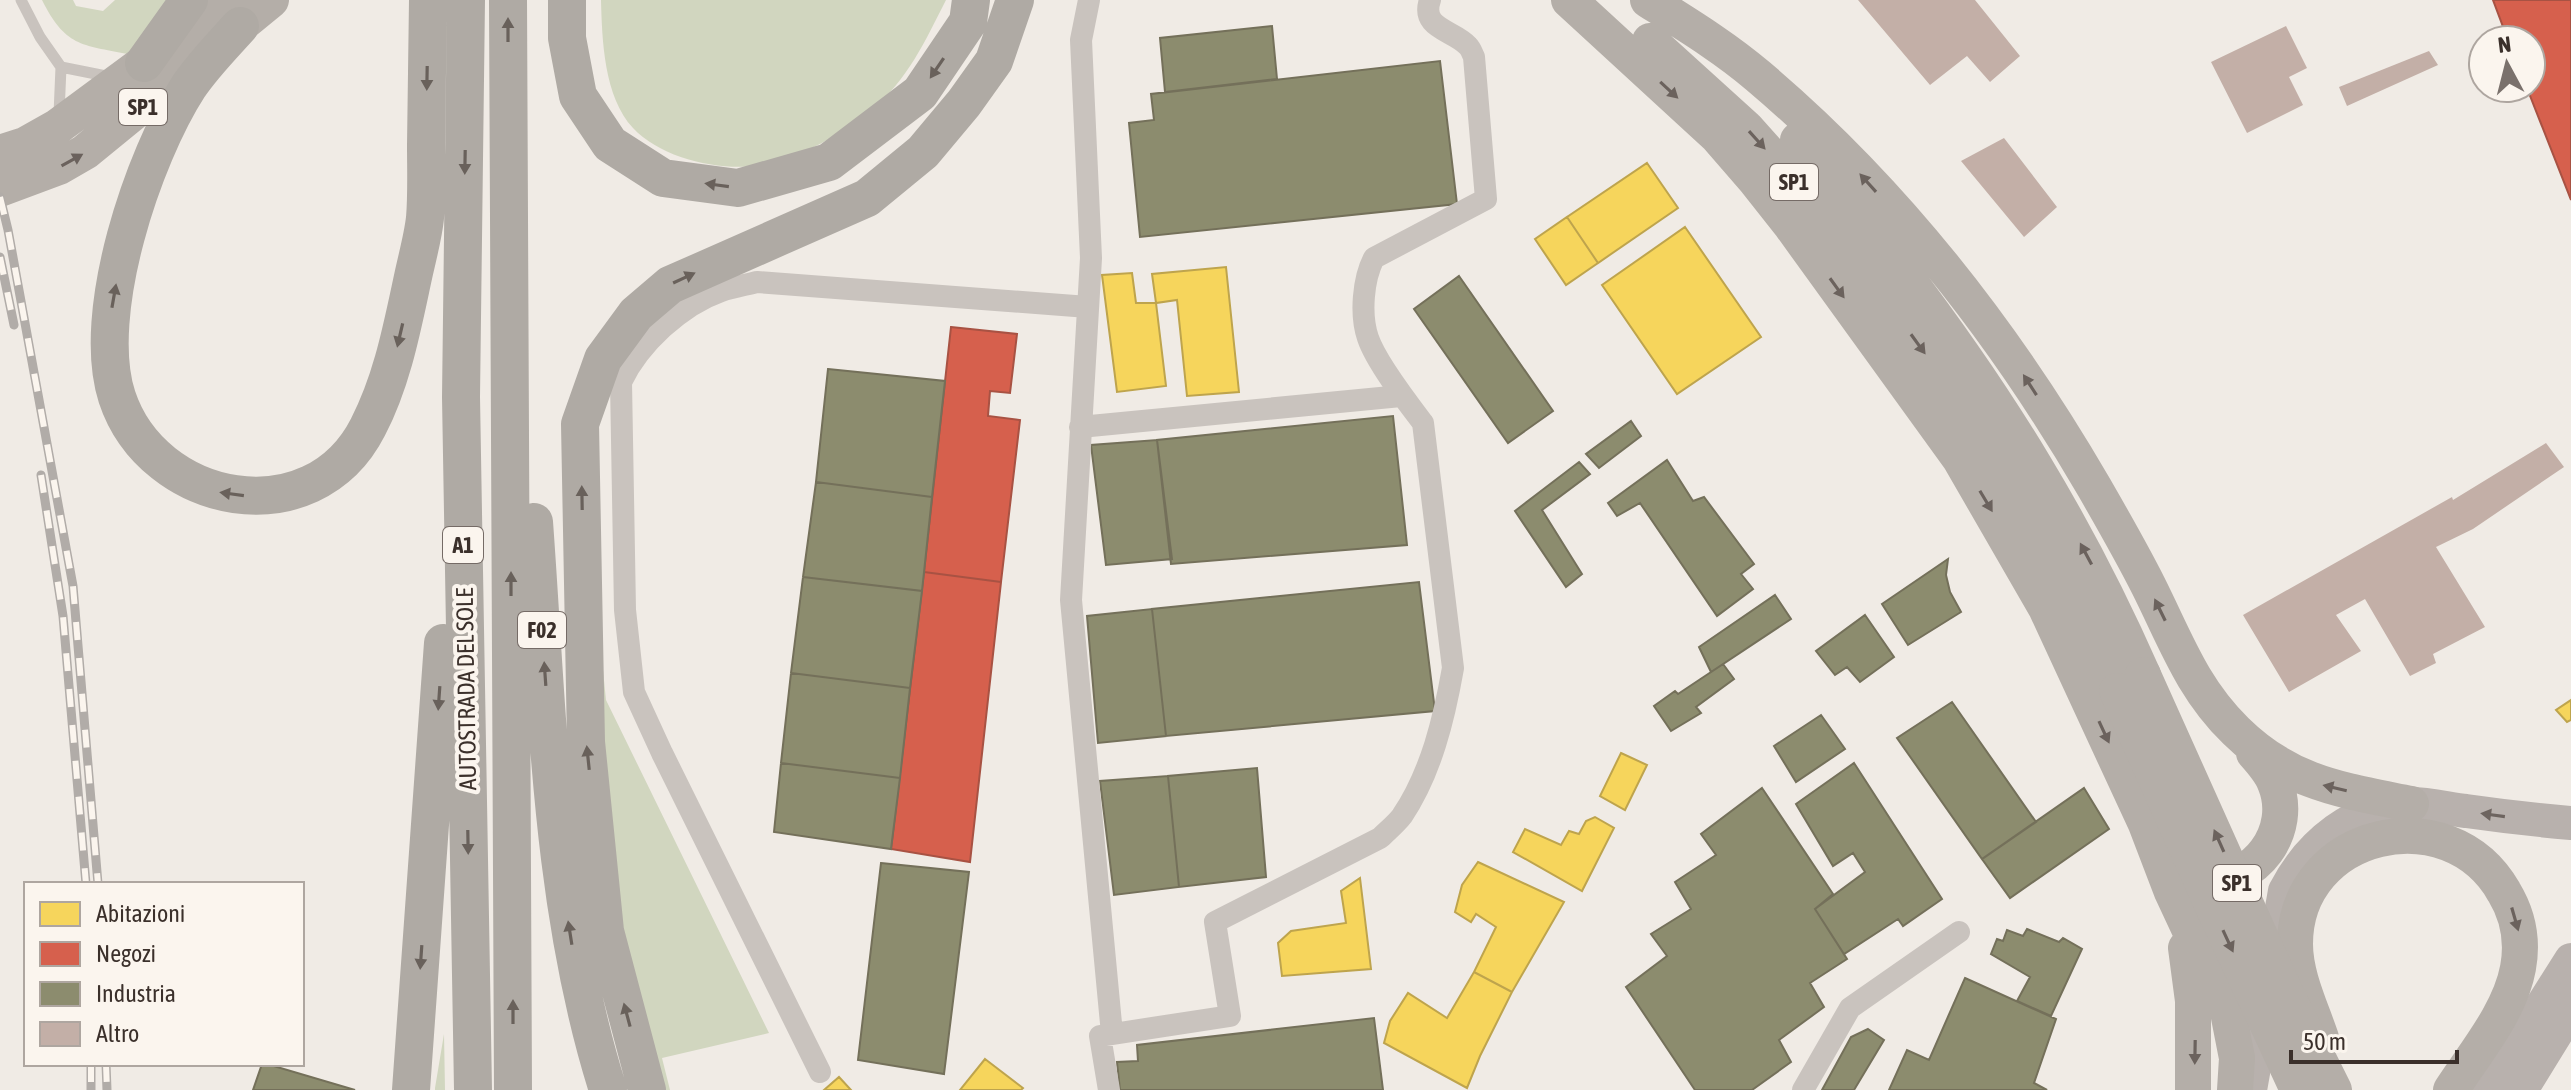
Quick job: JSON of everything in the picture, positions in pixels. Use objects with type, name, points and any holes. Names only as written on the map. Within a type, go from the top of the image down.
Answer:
[{"type":"highway","points":[[134,72],[189,0]]},
{"type":"highway","name":"SP1","points":[[0,153],[25,145],[57,127],[134,72],[235,13],[271,0]]},
{"type":"highway","points":[[235,13],[190,85],[154,156],[123,250],[108,343],[118,398],[135,431],[161,461],[204,488],[258,497],[295,490],[314,482],[345,458],[367,430],[385,386],[398,347],[425,219],[428,0]]},
{"type":"highway","name":"AUTOSTRADA DEL SOLE","points":[[466,0],[461,397],[473,1090]]},
{"type":"highway","name":"AUTOSTRADA DEL SOLE","points":[[508,0],[513,1090]]},
{"type":"highway","points":[[567,0],[567,38],[578,96],[610,144],[663,178],[738,188],[829,162],[920,93],[968,22],[971,0]]},
{"type":"highway","points":[[647,1090],[605,931],[595,837],[586,742],[580,424],[603,359],[636,314],[670,285],[867,198],[923,152],[994,61],[1015,0]]},
{"type":"highway","points":[[1569,0],[1717,136],[1756,181],[1952,447],[2009,540],[2046,608],[2146,824],[2172,892],[2228,1012],[2237,1058],[2235,1090]]},
{"type":"highway","name":"SP1","points":[[1591,0],[1662,50],[1746,128],[1820,211],[1960,401],[2130,683],[2337,1090]]},
{"type":"highway","points":[[1648,0],[1719,46],[1799,112],[1853,165],[1921,241],[1975,308],[2015,362],[2092,484],[2150,588],[2196,685],[2210,705],[2266,766],[2276,784],[2280,816],[2277,832],[2261,858],[2238,876],[2207,881],[2191,877],[2167,860],[2146,824]]},
{"type":"highway","name":"SP1","points":[[1648,0],[1719,59],[1808,151],[1949,334],[2052,492],[2109,597],[2130,683],[2214,909],[2298,1090]]},
{"type":"highway","name":"SP1","points":[[0,189],[59,167],[85,152],[235,13]]},
{"type":"highway","name":"F02","points":[[509,164],[553,796],[570,937],[592,1040],[608,1090]]},
{"type":"highway","points":[[411,1090],[461,397]]},
{"type":"highway","points":[[2238,733],[2268,758],[2303,779],[2411,804]]},
{"type":"highway","points":[[2337,1090],[2298,971],[2296,925],[2309,891],[2319,876],[2344,853],[2379,839],[2421,836],[2457,845],[2473,855],[2497,880],[2515,914],[2520,938],[2516,980],[2499,1015],[2451,1090]]},
{"type":"highway","points":[[2172,892],[2184,939],[2193,1001],[2193,1090]]},
{"type":"main road","points":[[2250,1090],[2279,912],[2296,868],[2318,845],[2347,823],[2367,814],[2411,804],[2571,823]]},
{"type":"main road","points":[[2489,1090],[2571,960]]},
{"type":"main road","points":[[2521,1090],[2571,1009]]},
{"type":"street","points":[[1089,0],[1081,40],[1091,258],[1071,600],[1112,1034]]},
{"type":"street","points":[[1109,1090],[1100,1036],[1230,1016],[1215,922],[1380,838],[1401,817],[1430,761],[1446,709],[1453,668],[1423,423],[1401,396],[1368,338],[1364,293],[1367,272],[1374,258],[1486,199],[1474,57],[1467,45],[1434,25],[1429,16],[1430,0]]},
{"type":"street","points":[[820,1072],[634,692],[625,610],[621,382],[630,363],[656,333],[719,291],[757,282],[1088,307]]},
{"type":"street","points":[[1080,427],[1401,396]]},
{"type":"street","points":[[1803,1090],[1850,1008],[1959,932]]},
{"type":"lane","points":[[21,0],[40,37],[61,67],[57,127]]},
{"type":"lane","points":[[61,67],[134,72]]},
{"type":"green space","points":[[42,0],[73,0],[76,6],[103,11],[115,0],[174,0],[128,54],[76,41],[59,27]]},
{"type":"green space","points":[[601,0],[946,0],[905,73],[871,110],[806,151],[763,165],[729,167],[693,161],[660,148],[645,139],[623,115],[606,67]]},
{"type":"green space","points":[[596,601],[606,700],[769,1033],[662,1058],[670,1090],[659,1090],[608,862]]},
{"type":"green space","points":[[444,1034],[445,1090],[435,1090],[435,1088]]},
{"type":"building: Abitazioni","points":[[1647,163],[1678,208],[1598,263],[1567,217]]},
{"type":"building: Abitazioni","points":[[1567,217],[1598,263],[1566,285],[1535,239]]},
{"type":"building: Abitazioni","points":[[1685,227],[1761,337],[1677,394],[1602,285]]},
{"type":"building: Abitazioni","points":[[1226,267],[1239,392],[1187,396],[1177,300],[1156,303],[1152,274]]},
{"type":"building: Abitazioni","points":[[1132,273],[1136,303],[1156,303],[1166,386],[1117,392],[1102,275]]},
{"type":"building: Abitazioni","points":[[2571,700],[2571,720],[2567,722],[2556,710]]},
{"type":"building: Abitazioni","points":[[1621,753],[1647,765],[1625,810],[1600,796]]},
{"type":"building: Abitazioni","points":[[1595,817],[1614,828],[1582,891],[1513,852],[1525,829],[1561,845],[1569,831],[1579,834],[1586,821]]},
{"type":"building: Abitazioni","points":[[1478,862],[1564,902],[1512,992],[1474,972],[1496,927],[1476,914],[1471,922],[1455,912],[1462,885]]},
{"type":"building: Abitazioni","points":[[1360,878],[1371,969],[1282,976],[1278,943],[1291,931],[1346,923],[1341,891]]},
{"type":"building: Abitazioni","points":[[1474,972],[1512,992],[1467,1088],[1384,1043],[1390,1021],[1408,993],[1447,1018]]},
{"type":"building: Abitazioni","points":[[985,1059],[1023,1088],[960,1090]]},
{"type":"building: Abitazioni","points":[[839,1077],[851,1090],[824,1090]]},
{"type":"building: Negozi","points":[[2493,0],[2571,0],[2571,200],[2533,104],[2547,104],[2547,24],[2502,24]]},
{"type":"building: Negozi","points":[[951,327],[1017,334],[1010,393],[990,391],[988,416],[1020,420],[1001,582],[924,572]]},
{"type":"building: Negozi","points":[[924,572],[1001,582],[970,862],[891,849]]},
{"type":"building: Industria","points":[[1272,26],[1277,79],[1165,92],[1160,38]]},
{"type":"building: Industria","points":[[1440,61],[1457,204],[1140,237],[1129,123],[1154,120],[1151,94]]},
{"type":"building: Industria","points":[[1459,276],[1553,411],[1508,443],[1414,309]]},
{"type":"building: Industria","points":[[828,369],[945,381],[932,497],[816,482]]},
{"type":"building: Industria","points":[[1393,416],[1407,545],[1171,564],[1157,440]]},
{"type":"building: Industria","points":[[1631,421],[1641,436],[1599,468],[1586,454]]},
{"type":"building: Industria","points":[[1157,440],[1172,559],[1106,565],[1091,445]]},
{"type":"building: Industria","points":[[1667,460],[1693,501],[1704,497],[1754,564],[1741,574],[1753,589],[1717,616],[1640,503],[1617,516],[1608,503]]},
{"type":"building: Industria","points":[[1579,462],[1590,474],[1542,510],[1582,574],[1566,587],[1515,511]]},
{"type":"building: Industria","points":[[816,482],[932,497],[922,591],[803,577]]},
{"type":"building: Industria","points":[[1948,559],[1946,575],[1950,592],[1961,612],[1908,645],[1882,604]]},
{"type":"building: Industria","points":[[803,577],[922,591],[910,688],[791,673]]},
{"type":"building: Industria","points":[[1419,582],[1435,711],[1166,736],[1152,609]]},
{"type":"building: Industria","points":[[1775,595],[1791,619],[1711,672],[1699,647]]},
{"type":"building: Industria","points":[[1152,609],[1166,736],[1098,743],[1087,616]]},
{"type":"building: Industria","points":[[1865,615],[1894,657],[1860,682],[1847,667],[1835,675],[1816,651]]},
{"type":"building: Industria","points":[[1723,664],[1734,679],[1696,707],[1701,713],[1671,731],[1654,706]]},
{"type":"building: Industria","points":[[791,673],[910,688],[900,778],[781,763]]},
{"type":"building: Industria","points":[[1952,702],[2036,822],[1982,859],[1897,738]]},
{"type":"building: Industria","points":[[1821,715],[1845,749],[1796,782],[1774,746]]},
{"type":"building: Industria","points":[[781,763],[900,778],[891,849],[774,832]]},
{"type":"building: Industria","points":[[1854,763],[1942,899],[1903,926],[1898,919],[1844,954],[1815,909],[1865,872],[1853,853],[1833,866],[1796,804]]},
{"type":"building: Industria","points":[[1257,768],[1266,877],[1179,887],[1168,776]]},
{"type":"building: Industria","points":[[1168,776],[1179,887],[1114,895],[1100,781]]},
{"type":"building: Industria","points":[[1762,788],[1833,894],[1815,909],[1847,959],[1810,983],[1824,1007],[1779,1040],[1791,1062],[1752,1090],[1695,1090],[1626,987],[1667,956],[1651,934],[1691,909],[1675,882],[1716,855],[1701,834]]},
{"type":"building: Industria","points":[[2084,788],[2109,829],[2010,898],[1982,859]]},
{"type":"building: Industria","points":[[881,863],[969,872],[944,1074],[858,1060]]},
{"type":"building: Industria","points":[[2027,929],[2059,942],[2063,938],[2082,949],[2051,1016],[2017,1001],[2030,977],[1991,954],[1997,939],[2003,941],[2007,930],[2023,936]]},
{"type":"building: Industria","points":[[1965,978],[2056,1019],[2034,1083],[2047,1090],[1889,1090],[1907,1050],[1929,1060]]},
{"type":"building: Industria","points":[[1374,1018],[1383,1090],[1120,1090],[1117,1062],[1138,1061],[1137,1045]]},
{"type":"building: Industria","points":[[1868,1029],[1884,1040],[1854,1090],[1822,1090],[1851,1037]]},
{"type":"building: Industria","points":[[261,1066],[274,1066],[355,1090],[253,1090]]},
{"type":"building: Altro","points":[[1858,0],[1975,0],[2020,56],[1990,82],[1967,56],[1930,85]]},
{"type":"building: Altro","points":[[2286,26],[2307,68],[2289,77],[2303,105],[2247,133],[2211,62]]},
{"type":"building: Altro","points":[[2429,51],[2438,65],[2347,106],[2339,87]]},
{"type":"building: Altro","points":[[2004,138],[2057,207],[2024,237],[1961,161]]},
{"type":"building: Altro","points":[[2546,443],[2564,467],[2473,529],[2436,547],[2485,627],[2433,654],[2436,663],[2410,676],[2365,599],[2336,615],[2361,651],[2289,692],[2243,615],[2452,497],[2453,500]]},
{"type":"railway","points":[[0,197],[73,586],[98,882]]},
{"type":"railway","points":[[0,257],[14,325]]},
{"type":"railway","points":[[41,475],[63,616],[86,882]]},
{"type":"railway","points":[[91,1066],[91,1090]]},
{"type":"railway","points":[[106,1066],[107,1090]]}]
